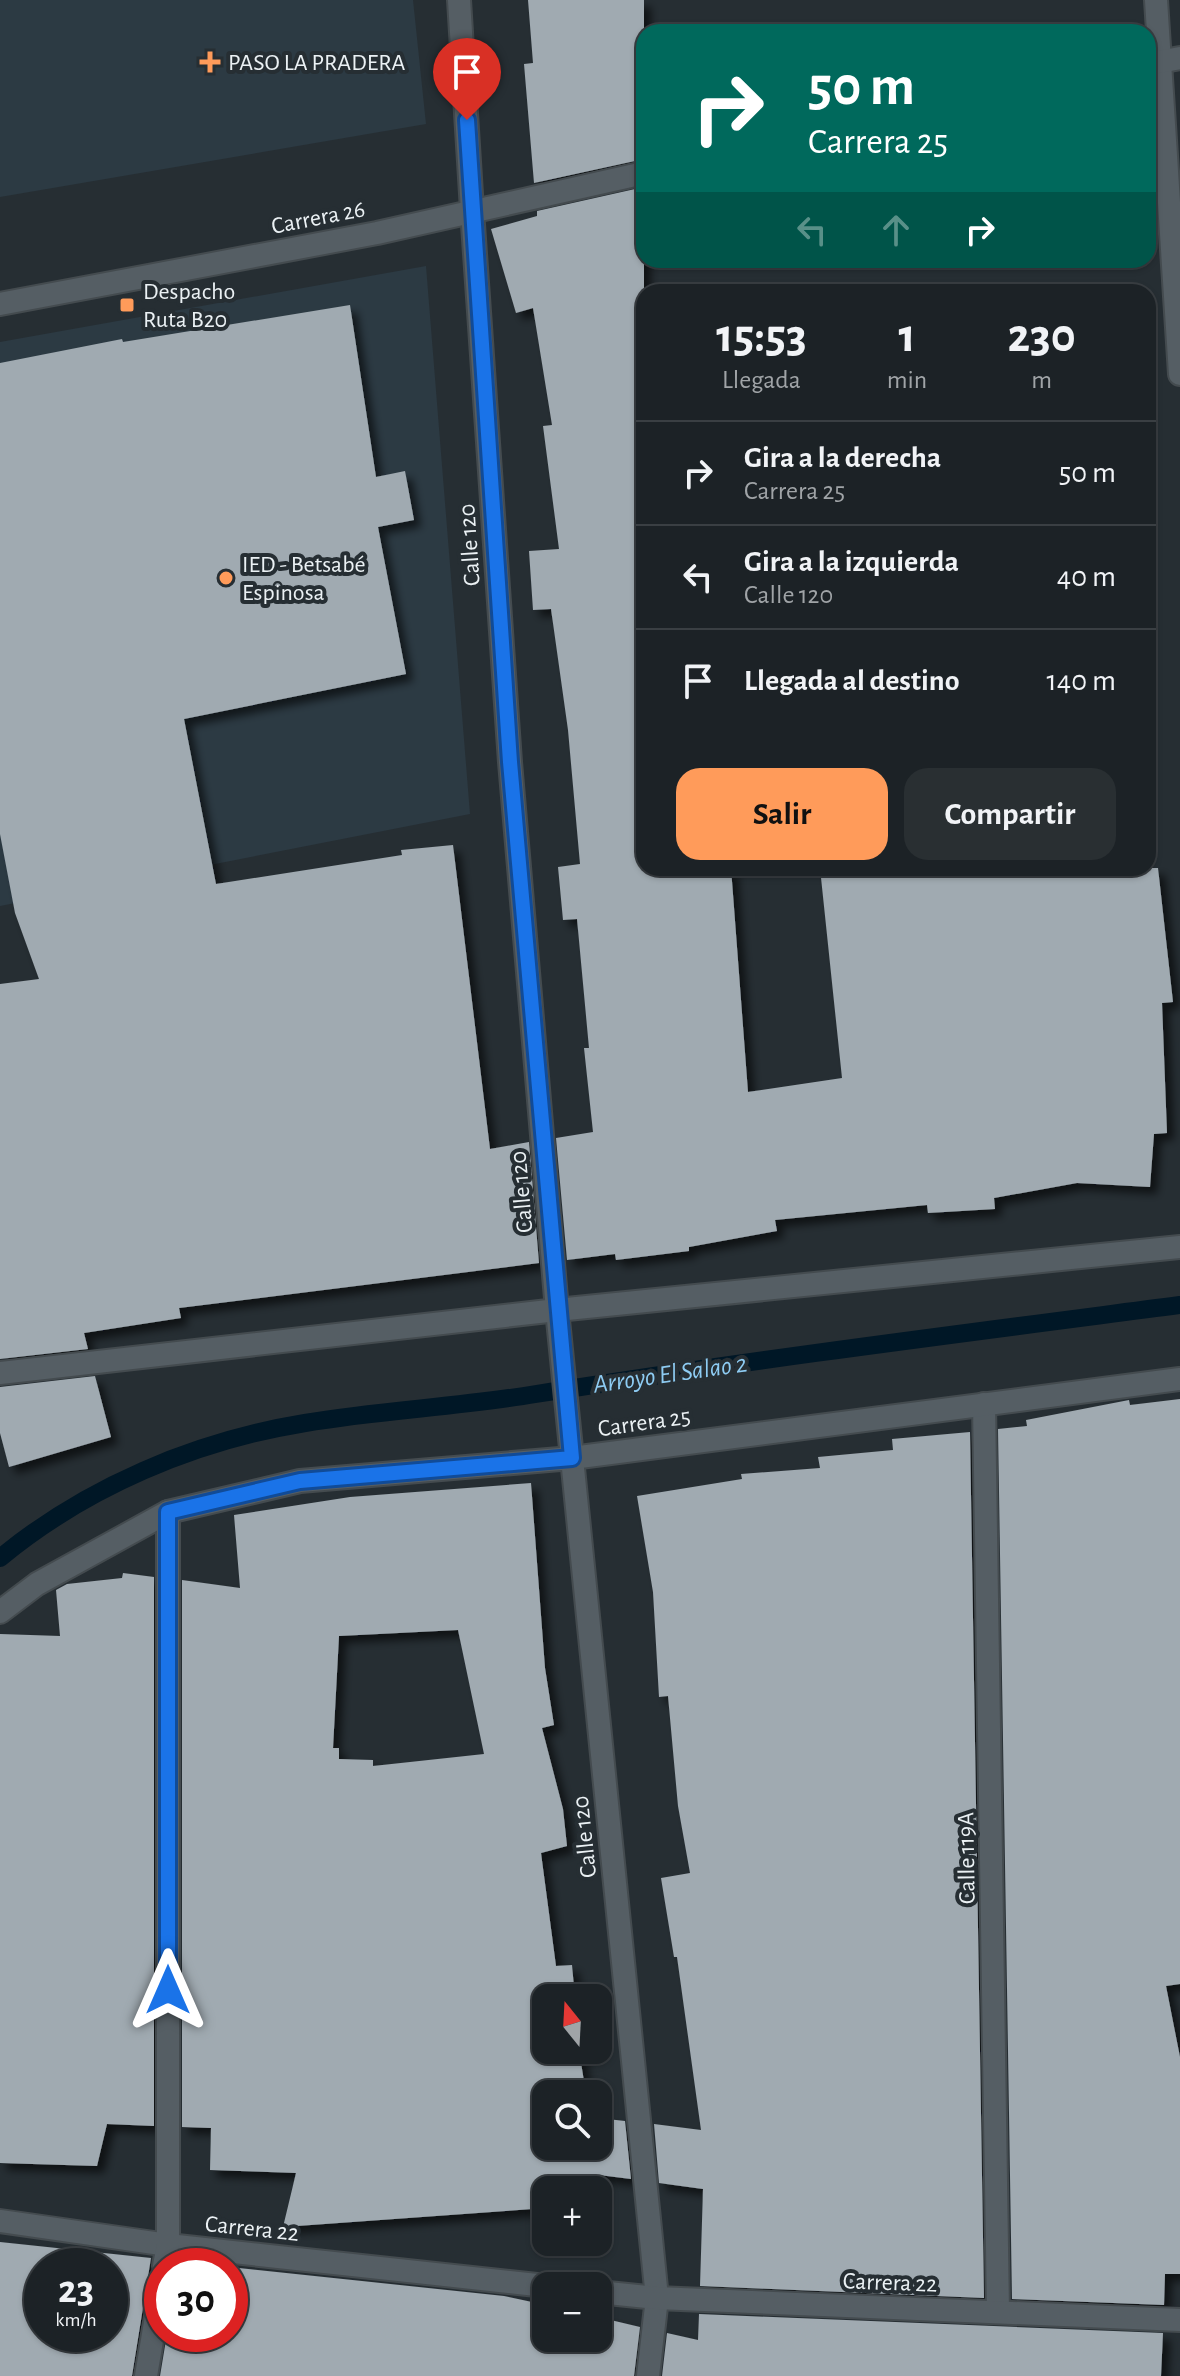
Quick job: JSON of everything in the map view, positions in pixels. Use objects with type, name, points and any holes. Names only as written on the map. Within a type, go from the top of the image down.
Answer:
[{"type":"street","name":"Calle 120","points":[[459,0],[510,762],[557,1310],[657,2298],[648,2376]]},
{"type":"street","points":[[1156,0],[1163,61],[1180,374]]},
{"type":"street","name":"Carrera 26","points":[[0,304],[377,233],[636,175]]},
{"type":"street","points":[[0,1373],[557,1310],[1180,1247]]},
{"type":"street","name":"Carrera 25","points":[[0,1612],[37,1584],[168,1512],[300,1481],[572,1458],[1180,1379]]},
{"type":"street","name":"Calle 119A","points":[[984,1404],[998,2312]]},
{"type":"street","points":[[166,2248],[168,1512]]},
{"type":"street","name":"Carrera 22","points":[[0,2221],[144,2251]]},
{"type":"street","name":"Carrera 22","points":[[248,2262],[532,2285]]},
{"type":"street","name":"Carrera 22","points":[[612,2293],[657,2298],[1180,2320]]},
{"type":"street","points":[[146,2376],[150,2352]]},
{"type":"shaded area","name":"PASO LA PRADERA","points":[[0,0],[413,0],[426,124],[0,197]]},
{"type":"shaded area","name":"IED - Betsabé Espinosa","points":[[426,266],[470,814],[0,906],[0,342]]},
{"type":"building","points":[[528,0],[644,0],[644,24],[636,24],[636,161],[534,183],[524,64],[533,63]]},
{"type":"building","points":[[636,189],[636,268],[644,268],[644,284],[636,284],[636,876],[732,876],[748,1092],[842,1078],[821,876],[1156,876],[1158,868],[1173,1002],[1162,1003],[1167,1133],[1154,1134],[1150,1187],[1077,1183],[994,1198],[995,1209],[928,1213],[927,1205],[775,1220],[777,1231],[689,1247],[689,1251],[616,1260],[615,1254],[567,1260],[556,1138],[593,1132],[584,1048],[589,1048],[577,919],[563,920],[558,867],[580,864],[568,730],[551,609],[533,610],[529,551],[559,549],[543,426],[552,425],[533,308],[516,313],[491,229],[537,216],[537,211]]},
{"type":"building","points":[[350,305],[376,477],[405,471],[414,520],[378,527],[406,674],[184,719],[216,884],[402,855],[401,850],[453,845],[490,1149],[529,1142],[539,1263],[179,1308],[181,1318],[84,1333],[88,1349],[0,1359],[0,984],[39,979],[15,913],[0,834],[0,363],[122,339],[123,342]]},
{"type":"building","points":[[95,1376],[111,1437],[9,1467],[0,1433],[0,1387]]},
{"type":"building","points":[[1180,1399],[1180,1984],[1166,1986],[1180,2057],[1180,2274],[1165,2274],[1164,2305],[1012,2299],[998,1429],[1027,1426],[1026,1420],[1129,1400],[1130,1405]]},
{"type":"building","points":[[970,1432],[984,2298],[700,2286],[703,2189],[659,2183],[654,2124],[701,2130],[677,1957],[674,1957],[661,1878],[690,1873],[678,1806],[668,1696],[659,1697],[653,1592],[637,1496],[742,1479],[741,1474],[820,1468],[818,1457],[893,1450],[892,1439]]},
{"type":"building","points":[[531,1483],[545,1668],[554,1725],[542,1728],[563,1809],[567,1846],[541,1853],[556,1966],[572,1965],[574,1984],[532,1984],[532,2064],[581,2064],[584,2080],[532,2080],[532,2160],[612,2160],[612,2120],[625,2121],[631,2179],[599,2175],[532,2176],[532,2209],[283,2227],[296,2173],[210,2170],[211,2128],[182,2127],[182,1580],[240,1588],[234,1515],[350,1497]],"holes":[[[458,1630],[484,1754],[373,1766],[373,1760],[339,1759],[339,1748],[333,1748],[339,1636]]]},
{"type":"building","points":[[123,1573],[154,1577],[154,2126],[107,2124],[97,2166],[0,2163],[0,1634],[60,1636],[56,1590],[67,1584],[122,1578]]},
{"type":"building","points":[[0,2242],[57,2248],[24,2248],[24,2352],[128,2352],[128,2256],[144,2257],[144,2301],[132,2376],[0,2376]]},
{"type":"building","points":[[248,2269],[504,2296],[532,2302],[532,2352],[612,2352],[612,2320],[640,2327],[634,2376],[160,2376],[164,2352],[248,2352]]},
{"type":"building","points":[[699,2314],[1163,2333],[1161,2376],[662,2376],[667,2333],[698,2340]]},
{"type":"waterway","name":"Arroyo El Salao 2","points":[[0,1558],[68,1509],[105,1489],[183,1455],[264,1431],[777,1358],[1180,1305]]},
{"type":"place","name":"PASO LA PRADERA","points":[[210,62]]},
{"type":"place","name":"Despacho Ruta B20","points":[[127,305]]},
{"type":"place","name":"IED - Betsabé Espinosa","points":[[226,578]]},
{"type":"route","points":[[168,1990],[168,1512],[300,1481],[572,1458],[510,762],[467,120]]}]
